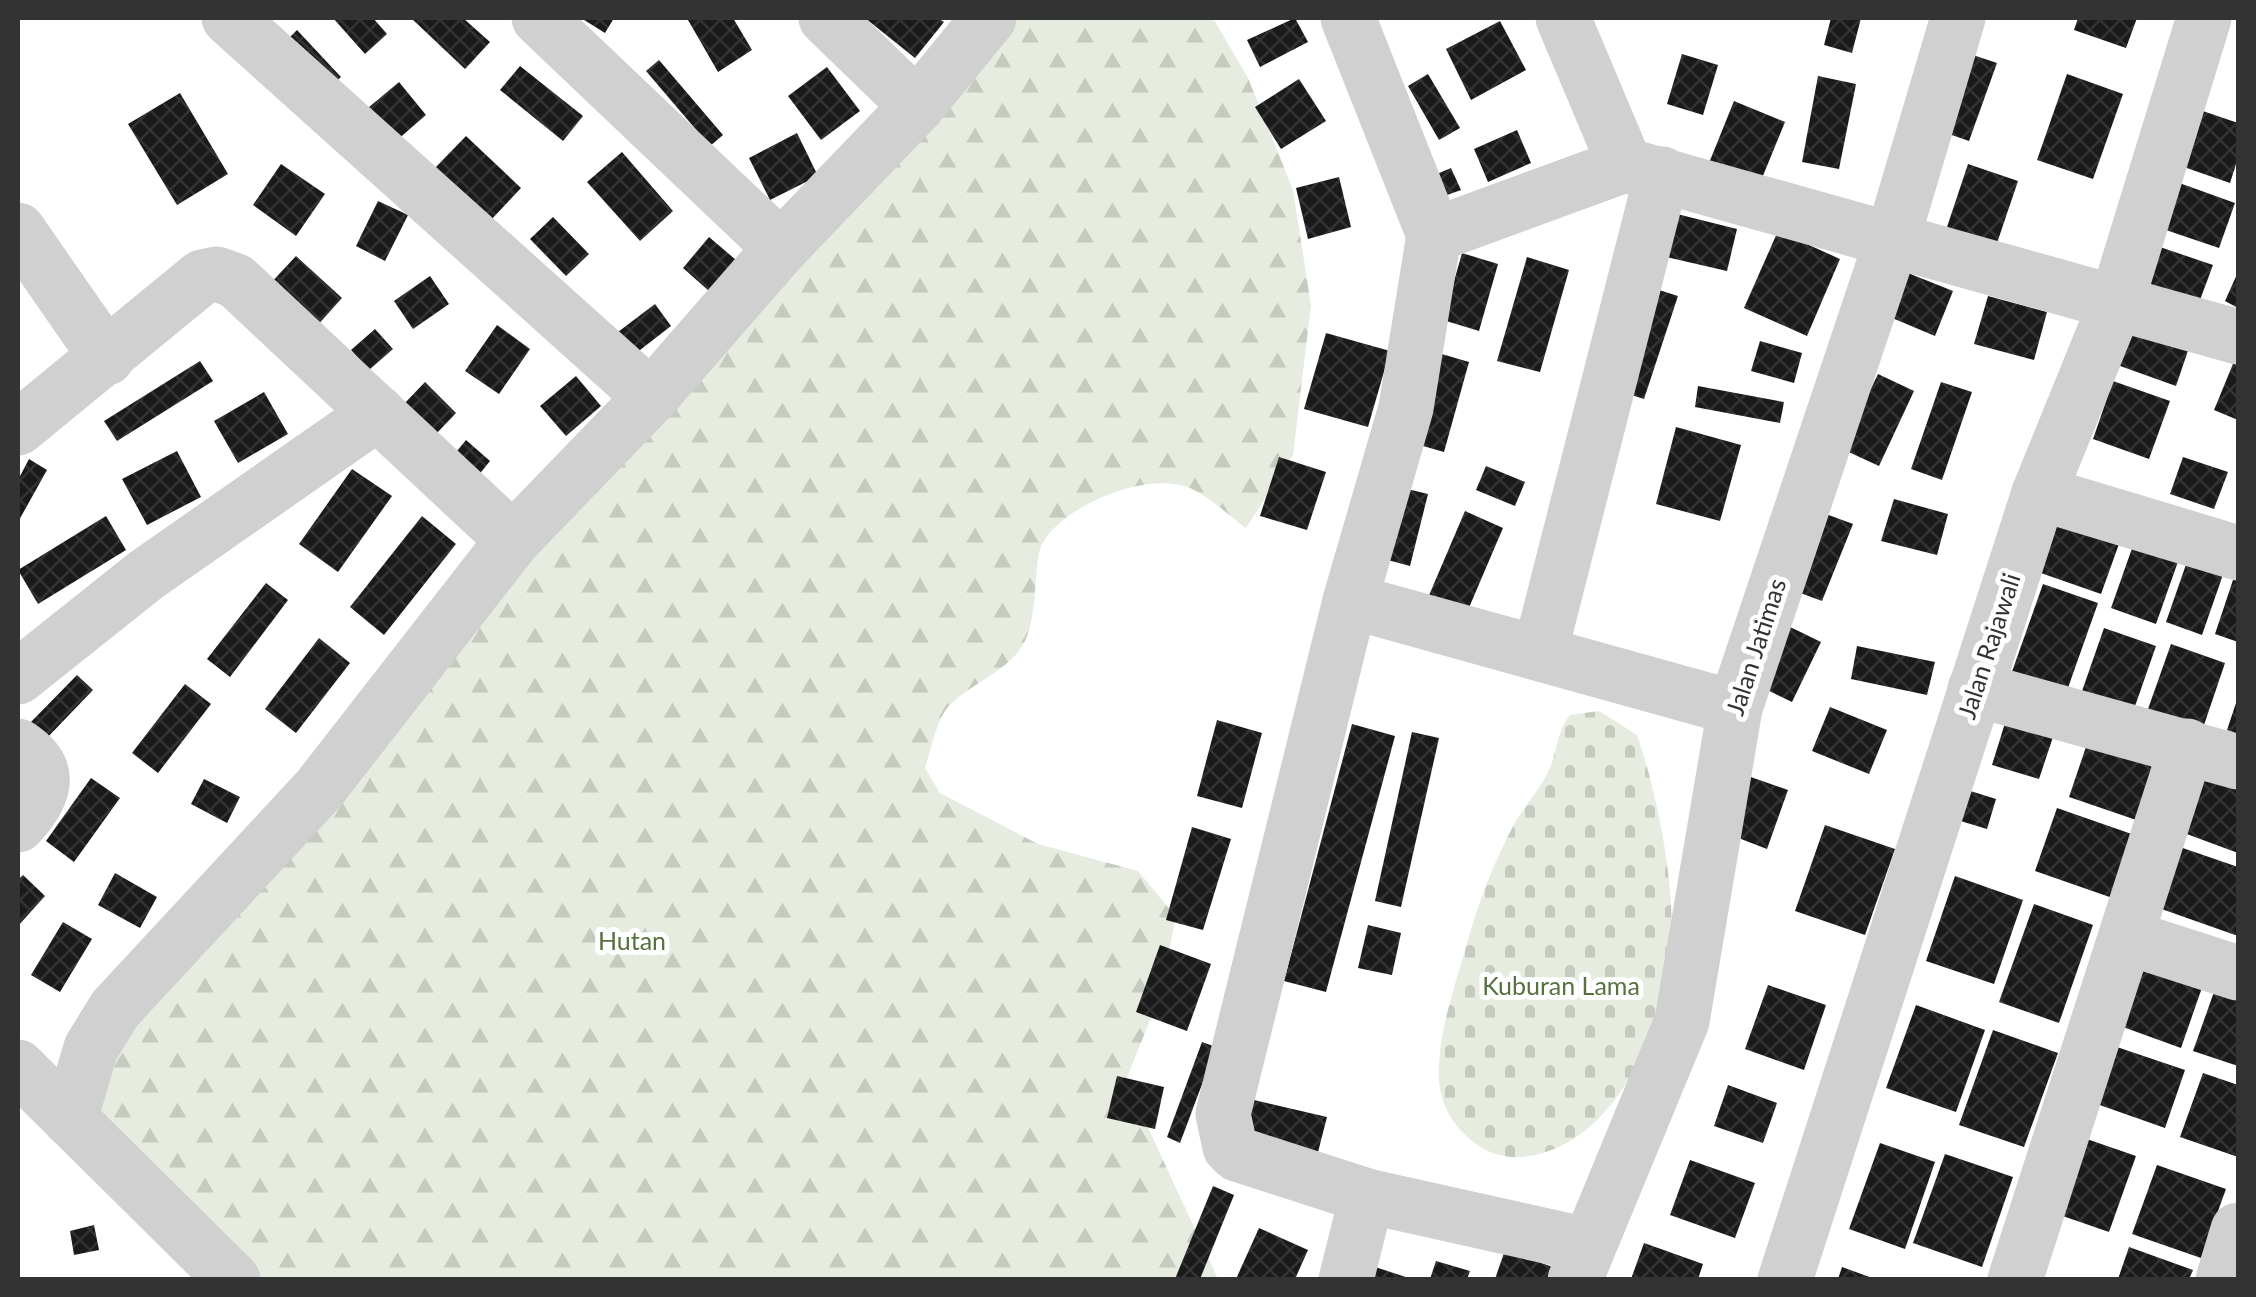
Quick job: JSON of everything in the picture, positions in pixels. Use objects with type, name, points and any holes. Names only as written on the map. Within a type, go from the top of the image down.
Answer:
[{"type":"street","points":[[230,18],[650,397]]},
{"type":"street","points":[[539,18],[781,248]]},
{"type":"street","points":[[826,18],[917,106]]},
{"type":"street","points":[[70,1119],[101,1027],[319,789],[514,540],[650,397],[781,248],[917,106],[989,18]]},
{"type":"street","points":[[1348,18],[1434,235],[1406,408],[1350,601],[1223,1114],[1226,1138],[1237,1154],[1581,1262]]},
{"type":"street","points":[[1540,652],[1644,169],[1563,18]]},
{"type":"street","name":"Jalan Jatimas","points":[[1581,1262],[1682,1021],[1734,708],[1894,237],[1958,18]]},
{"type":"street","name":"Jalan Rajawali","points":[[1786,1280],[2038,493],[2117,300],[2204,18]]},
{"type":"street","points":[[1434,235],[1644,169],[2238,337]]},
{"type":"street","points":[[18,230],[107,358]]},
{"type":"street","points":[[18,428],[202,277],[218,274],[236,281],[514,540]]},
{"type":"street","points":[[18,676],[146,575],[378,413]]},
{"type":"street","points":[[2038,493],[2238,553]]},
{"type":"street","points":[[1350,601],[1734,708]]},
{"type":"street","points":[[1975,689],[2238,762]]},
{"type":"street","points":[[18,746],[35,757],[42,779],[41,800],[18,825]]},
{"type":"street","points":[[2015,1280],[2187,746]]},
{"type":"street","points":[[2126,937],[2238,973]]},
{"type":"street","points":[[18,1067],[232,1280]]},
{"type":"street","points":[[1346,1280],[1367,1196]]},
{"type":"street","points":[[2223,1280],[2238,1230]]},
{"type":"green space","name":"Hutan","points":[[1003,18],[1213,18],[1248,78],[1293,190],[1311,305],[1293,455],[1246,528],[1197,492],[1172,484],[1130,488],[1087,504],[1068,516],[1039,552],[1032,616],[1025,641],[1010,660],[945,710],[925,768],[940,793],[1038,844],[1138,871],[1176,917],[1159,998],[1126,1080],[1218,1279],[233,1279],[70,1119],[91,1048]]},
{"type":"green space","name":"Kuburan Lama","points":[[1599,711],[1637,735],[1654,793],[1670,894],[1671,959],[1666,987],[1637,1064],[1606,1111],[1564,1144],[1530,1156],[1498,1155],[1482,1148],[1461,1130],[1443,1099],[1439,1063],[1447,1013],[1487,882],[1516,821],[1549,770],[1562,728],[1570,715]]},
{"type":"building","points":[[333,18],[373,18],[387,34],[365,54]]},
{"type":"building","points":[[411,18],[463,18],[490,42],[465,69]]},
{"type":"building","points":[[581,18],[614,18],[605,33]]},
{"type":"building","points":[[733,18],[752,50],[718,72],[688,20]]},
{"type":"building","points":[[865,18],[938,18],[944,22],[915,58]]},
{"type":"building","points":[[1295,18],[1308,42],[1260,67],[1247,40]]},
{"type":"building","points":[[1831,18],[1861,18],[1852,53],[1824,45]]},
{"type":"building","points":[[2078,18],[2137,18],[2126,48],[2074,30]]},
{"type":"building","points":[[1500,21],[1526,70],[1471,100],[1446,49]]},
{"type":"building","points":[[297,30],[341,77],[322,96],[278,49]]},
{"type":"building","points":[[1682,54],[1718,65],[1703,115],[1667,104]]},
{"type":"building","points":[[1970,54],[1997,63],[1969,141],[1943,132]]},
{"type":"building","points":[[659,60],[723,135],[710,146],[646,71]]},
{"type":"building","points":[[520,66],[583,116],[563,141],[500,90]]},
{"type":"building","points":[[827,67],[860,111],[821,140],[788,96]]},
{"type":"building","points":[[1428,74],[1460,128],[1439,140],[1408,86]]},
{"type":"building","points":[[2067,74],[2123,94],[2093,179],[2037,160]]},
{"type":"building","points":[[1818,76],[1856,84],[1839,169],[1802,162]]},
{"type":"building","points":[[1299,79],[1326,121],[1281,149],[1255,107]]},
{"type":"building","points":[[399,82],[426,115],[396,141],[368,108]]},
{"type":"building","points":[[180,93],[228,174],[177,205],[128,124]]},
{"type":"building","points":[[1734,101],[1785,122],[1760,183],[1709,163]]},
{"type":"building","points":[[2194,108],[2238,123],[2238,158],[2230,183],[2175,164]]},
{"type":"building","points":[[1517,130],[1531,163],[1488,182],[1474,149]]},
{"type":"building","points":[[797,133],[818,176],[770,200],[749,158]]},
{"type":"building","points":[[466,136],[521,188],[490,221],[435,168]]},
{"type":"building","points":[[622,152],[673,211],[640,241],[587,182]]},
{"type":"building","points":[[281,164],[325,194],[296,236],[253,205]]},
{"type":"building","points":[[1968,164],[2018,181],[1995,249],[1945,233]]},
{"type":"building","points":[[1451,168],[1461,190],[1447,195],[1437,174]]},
{"type":"building","points":[[1339,177],[1351,227],[1308,239],[1296,188]]},
{"type":"building","points":[[2171,180],[2235,203],[2219,248],[2154,226]]},
{"type":"building","points":[[378,201],[408,215],[385,261],[356,246]]},
{"type":"building","points":[[1673,213],[1737,229],[1727,271],[1662,256]]},
{"type":"building","points":[[553,217],[589,254],[566,276],[530,239]]},
{"type":"building","points":[[1778,231],[1840,259],[1807,336],[1744,308]]},
{"type":"building","points":[[709,237],[736,260],[709,291],[683,268]]},
{"type":"building","points":[[2151,244],[2213,265],[2197,308],[2136,286]]},
{"type":"building","points":[[1462,253],[1498,264],[1479,331],[1443,320]]},
{"type":"building","points":[[296,256],[342,298],[316,327],[268,286]]},
{"type":"building","points":[[1527,257],[1569,270],[1540,372],[1497,361]]},
{"type":"building","points":[[1903,271],[1953,291],[1935,336],[1885,315]]},
{"type":"building","points":[[2238,272],[2238,308],[2225,301]]},
{"type":"building","points":[[430,276],[449,304],[413,329],[394,301]]},
{"type":"building","points":[[1656,289],[1678,296],[1644,399],[1622,392]]},
{"type":"building","points":[[1988,296],[2047,312],[2034,360],[1974,344]]},
{"type":"building","points":[[655,304],[671,326],[631,357],[614,335]]},
{"type":"building","points":[[2126,313],[2193,336],[2176,386],[2109,362]]},
{"type":"building","points":[[497,325],[530,349],[499,394],[465,371]]},
{"type":"building","points":[[375,329],[393,349],[369,370],[351,350]]},
{"type":"building","points":[[1326,333],[1390,351],[1368,427],[1304,409]]},
{"type":"building","points":[[1760,341],[1802,353],[1794,383],[1751,371]]},
{"type":"building","points":[[1435,352],[1469,362],[1444,452],[1409,442]]},
{"type":"building","points":[[2235,359],[2238,361],[2238,420],[2214,410]]},
{"type":"building","points":[[200,361],[213,381],[117,441],[104,421]]},
{"type":"building","points":[[1878,374],[1914,391],[1879,466],[1842,449]]},
{"type":"building","points":[[576,376],[601,406],[566,436],[540,406]]},
{"type":"building","points":[[2113,381],[2170,401],[2149,459],[2093,439]]},
{"type":"building","points":[[425,382],[456,413],[435,435],[404,404]]},
{"type":"building","points":[[1941,382],[1972,392],[1942,480],[1911,469]]},
{"type":"building","points":[[1698,386],[1784,402],[1780,423],[1695,407]]},
{"type":"building","points":[[264,392],[288,434],[238,463],[214,421]]},
{"type":"building","points":[[1676,427],[1741,445],[1720,521],[1656,504]]},
{"type":"building","points":[[466,440],[490,461],[469,487],[444,467]]},
{"type":"building","points":[[177,451],[201,497],[147,525],[122,479]]},
{"type":"building","points":[[1279,457],[1326,472],[1307,530],[1260,516]]},
{"type":"building","points":[[2183,457],[2228,472],[2214,509],[2170,494]]},
{"type":"building","points":[[29,459],[47,470],[18,522],[18,480]]},
{"type":"building","points":[[1486,466],[1525,482],[1515,506],[1476,490]]},
{"type":"building","points":[[352,469],[392,496],[338,572],[299,544]]},
{"type":"building","points":[[1403,488],[1428,494],[1410,566],[1384,559]]},
{"type":"building","points":[[1894,499],[1948,514],[1937,555],[1881,541]]},
{"type":"building","points":[[2061,508],[2124,530],[2101,594],[2038,572]]},
{"type":"building","points":[[1465,511],[1503,528],[1465,617],[1427,600]]},
{"type":"building","points":[[1826,514],[1853,524],[1822,601],[1795,591]]},
{"type":"building","points":[[106,516],[126,550],[38,604],[18,570]]},
{"type":"building","points":[[422,516],[456,544],[384,635],[350,607]]},
{"type":"building","points":[[2136,537],[2181,553],[2156,624],[2111,608]]},
{"type":"building","points":[[2190,553],[2226,566],[2202,635],[2166,622]]},
{"type":"building","points":[[2235,574],[2238,575],[2238,642],[2215,634]]},
{"type":"building","points":[[266,583],[288,600],[230,677],[207,659]]},
{"type":"building","points":[[2043,584],[2098,603],[2064,699],[2009,680]]},
{"type":"building","points":[[1786,625],[1821,642],[1792,702],[1757,685]]},
{"type":"building","points":[[2104,628],[2156,646],[2133,712],[2081,694]]},
{"type":"building","points":[[319,638],[350,663],[296,733],[265,709]]},
{"type":"building","points":[[2171,644],[2225,663],[2203,728],[2148,709]]},
{"type":"building","points":[[1857,646],[1935,662],[1927,695],[1851,679]]},
{"type":"building","points":[[77,675],[93,690],[45,740],[29,724]]},
{"type":"building","points":[[185,684],[211,704],[158,773],[132,753]]},
{"type":"building","points":[[2238,697],[2238,734],[2227,730]]},
{"type":"building","points":[[1830,707],[1887,730],[1869,774],[1812,751]]},
{"type":"building","points":[[1217,720],[1262,733],[1242,808],[1197,796]]},
{"type":"building","points":[[2005,723],[2053,737],[2039,779],[1992,765]]},
{"type":"building","points":[[1352,724],[1395,736],[1326,992],[1284,981]]},
{"type":"building","points":[[1412,732],[1439,738],[1401,907],[1375,901]]},
{"type":"building","points":[[2088,741],[2166,768],[2148,824],[2069,797]]},
{"type":"building","points":[[2204,774],[2238,786],[2238,853],[2184,833]]},
{"type":"building","points":[[1748,776],[1788,790],[1767,849],[1728,834]]},
{"type":"building","points":[[91,778],[120,798],[74,862],[46,841]]},
{"type":"building","points":[[204,779],[240,797],[227,823],[191,804]]},
{"type":"building","points":[[1964,789],[1996,799],[1987,829],[1954,819]]},
{"type":"building","points":[[2057,808],[2146,839],[2124,902],[2035,871]]},
{"type":"building","points":[[1825,825],[1895,849],[1865,935],[1795,911]]},
{"type":"building","points":[[1192,827],[1231,839],[1203,930],[1166,920]]},
{"type":"building","points":[[2174,845],[2238,867],[2238,936],[2153,906]]},
{"type":"building","points":[[115,873],[157,897],[140,928],[98,905]]},
{"type":"building","points":[[23,875],[45,896],[18,926],[18,880]]},
{"type":"building","points":[[1955,876],[2023,900],[1994,984],[1926,961]]},
{"type":"building","points":[[2034,904],[2093,925],[2059,1023],[1999,1002]]},
{"type":"building","points":[[63,922],[92,939],[60,992],[31,975]]},
{"type":"building","points":[[1368,925],[1401,933],[1392,975],[1358,968]]},
{"type":"building","points":[[1160,945],[1211,964],[1187,1031],[1136,1012]]},
{"type":"building","points":[[2148,958],[2205,979],[2181,1048],[2123,1027]]},
{"type":"building","points":[[1768,985],[1826,1005],[1804,1070],[1745,1049]]},
{"type":"building","points":[[2214,992],[2238,1000],[2238,1066],[2193,1051]]},
{"type":"building","points":[[1916,1005],[1985,1030],[1956,1112],[1886,1088]]},
{"type":"building","points":[[1993,1030],[2058,1053],[2024,1147],[1959,1125]]},
{"type":"building","points":[[1202,1042],[1216,1047],[1180,1143],[1167,1137]]},
{"type":"building","points":[[2114,1046],[2185,1070],[2165,1128],[2094,1103]]},
{"type":"building","points":[[2203,1073],[2238,1085],[2238,1157],[2180,1137]]},
{"type":"building","points":[[1117,1076],[1164,1087],[1155,1129],[1107,1118]]},
{"type":"building","points":[[1728,1085],[1777,1103],[1763,1143],[1714,1126]]},
{"type":"building","points":[[1250,1099],[1327,1117],[1318,1152],[1242,1133]]},
{"type":"building","points":[[2081,1137],[2136,1156],[2109,1232],[2054,1213]]},
{"type":"building","points":[[1880,1143],[1935,1162],[1905,1249],[1849,1229]]},
{"type":"building","points":[[1945,1154],[2013,1177],[1982,1267],[1913,1243]]},
{"type":"building","points":[[1690,1160],[1755,1183],[1735,1238],[1670,1215]]},
{"type":"building","points":[[2157,1165],[2226,1189],[2201,1258],[2132,1234]]},
{"type":"building","points":[[1213,1186],[1234,1195],[1200,1279],[1175,1279]]},
{"type":"building","points":[[94,1225],[99,1250],[74,1255],[70,1231]]},
{"type":"building","points":[[1259,1228],[1308,1250],[1295,1279],[1236,1279]]},
{"type":"building","points":[[1644,1243],[1703,1264],[1698,1279],[1631,1279]]},
{"type":"building","points":[[2129,1247],[2193,1270],[2189,1279],[2118,1279]]},
{"type":"building","points":[[1505,1250],[1561,1270],[1558,1279],[1495,1279]]},
{"type":"building","points":[[1436,1261],[1470,1271],[1467,1279],[1430,1279]]},
{"type":"building","points":[[1372,1266],[1412,1279],[1368,1279]]},
{"type":"building","points":[[1842,1267],[1875,1279],[1838,1279]]}]
